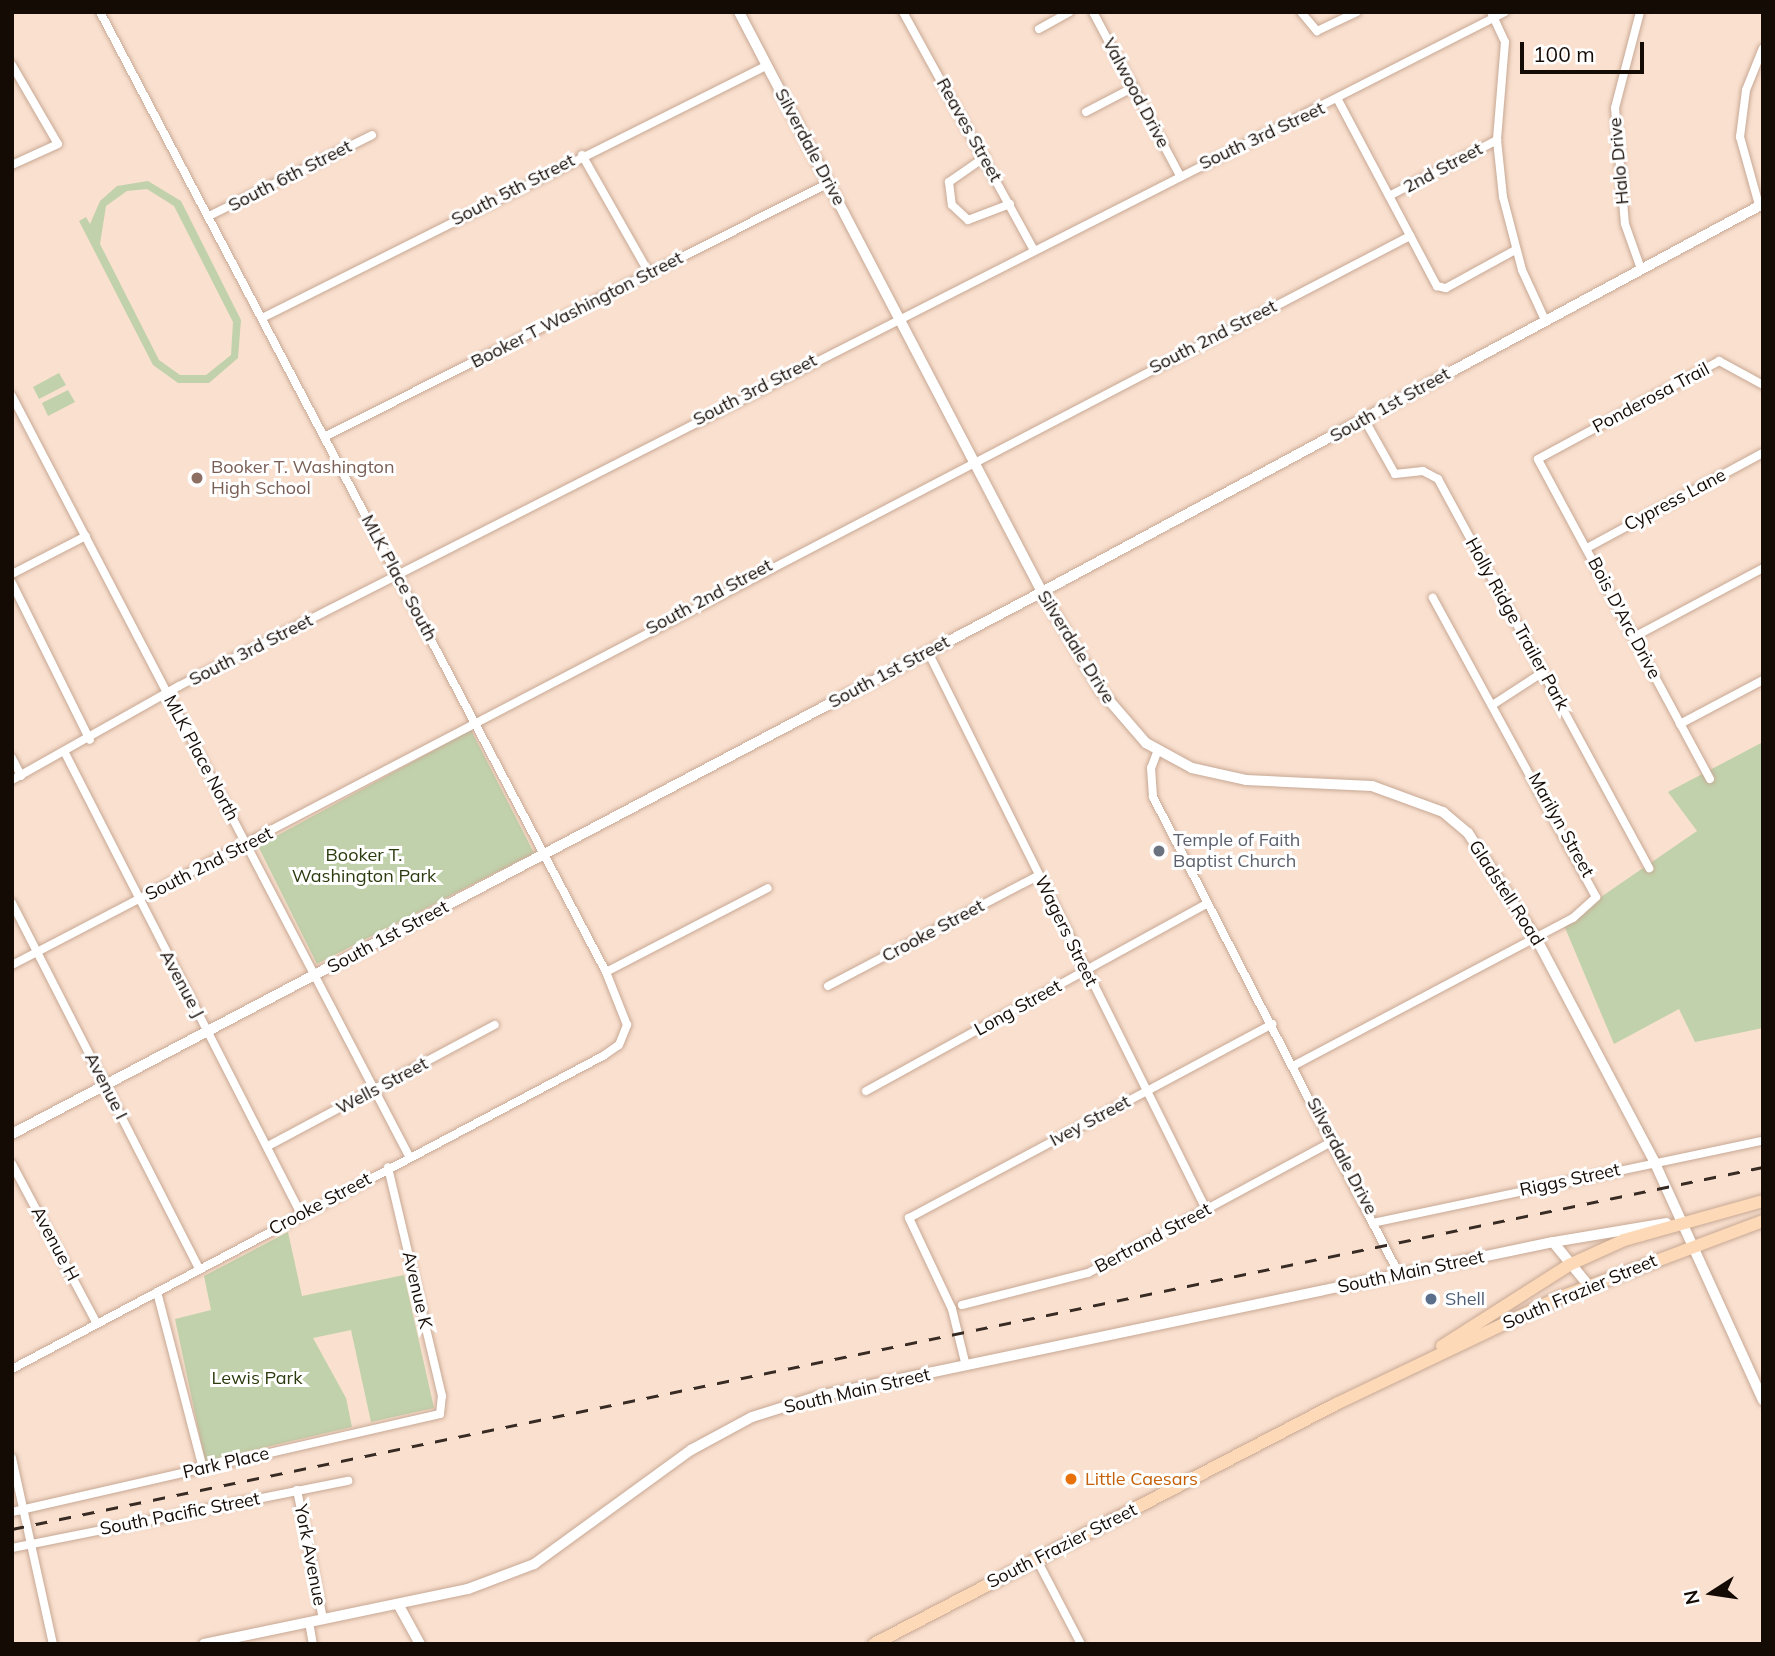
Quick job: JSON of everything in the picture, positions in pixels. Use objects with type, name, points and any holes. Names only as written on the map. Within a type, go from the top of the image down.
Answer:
[{"type":"main road","name":"South Frazier Street","points":[[1401,1373],[1569,1265],[1681,1221],[1763,1201]]},
{"type":"main road","name":"South Frazier Street","points":[[874,1644],[1401,1373],[1589,1286],[1763,1221]]},
{"type":"street","name":"MLK Place South","points":[[100,12],[606,972],[624,1009],[625,1036]]},
{"type":"street","name":"Reaves Street","points":[[903,12],[1033,248]]},
{"type":"street","points":[[1039,29],[1070,12]]},
{"type":"street","name":"Valwood Drive","points":[[1093,12],[1180,174]]},
{"type":"street","points":[[1301,12],[1311,30],[1357,12]]},
{"type":"street","name":"South 3rd Street","points":[[17,778],[90,740],[168,694],[898,316],[1180,174],[1338,100],[1492,15],[1505,12]]},
{"type":"street","name":"Halo Drive","points":[[1640,12],[1615,108],[1625,224],[1641,269]]},
{"type":"street","name":"Silverdale Drive","points":[[742,13],[766,66],[830,183],[971,460],[1042,592],[1101,691],[1158,750],[1151,768],[1153,797],[1206,904],[1377,1222],[1399,1274]]},
{"type":"street","points":[[1492,15],[1504,42],[1497,140],[1516,250],[1545,320]]},
{"type":"street","points":[[1761,204],[1743,159],[1740,126],[1763,48]]},
{"type":"street","points":[[12,65],[58,144],[12,165]]},
{"type":"street","name":"South 5th Street","points":[[262,318],[766,66]]},
{"type":"street","points":[[1086,112],[1134,87]]},
{"type":"street","points":[[1338,100],[1410,236],[1444,288],[1516,250]]},
{"type":"street","name":"South 6th Street","points":[[209,216],[372,135]]},
{"type":"street","name":"2nd Street","points":[[1389,196],[1497,140]]},
{"type":"street","points":[[582,156],[649,273]]},
{"type":"street","points":[[985,157],[949,182],[952,205],[968,220],[1010,204]]},
{"type":"street","name":"Booker T Washington Street","points":[[324,437],[830,183]]},
{"type":"street","name":"South 1st Street","points":[[12,1133],[1042,592],[1761,204]]},
{"type":"street","name":"South 2nd Street","points":[[12,965],[410,761],[473,721],[971,460],[1410,236]]},
{"type":"street","name":"Ponderosa Trail","points":[[1538,458],[1719,361],[1763,385]]},
{"type":"street","name":"MLK Place North","points":[[12,396],[409,1156]]},
{"type":"street","name":"Holly Ridge Trailer Park","points":[[1364,419],[1395,474],[1423,471],[1438,479],[1649,868]]},
{"type":"street","name":"Cypress Lane","points":[[1587,548],[1763,453]]},
{"type":"street","name":"Bois D'Arc Drive","points":[[1538,458],[1710,779]]},
{"type":"street","points":[[12,575],[86,536]]},
{"type":"street","points":[[1634,637],[1763,568]]},
{"type":"street","points":[[12,583],[90,740]]},
{"type":"street","name":"Marilyn Street","points":[[1293,1066],[1536,938],[1596,897],[1494,704],[1433,598]]},
{"type":"street","name":"Wagers Street","points":[[928,652],[1206,1209]]},
{"type":"street","points":[[1494,704],[1543,672]]},
{"type":"street","points":[[1681,724],[1763,680]]},
{"type":"street","name":"Gladstell Road","points":[[1158,750],[1215,774],[1372,786],[1443,812],[1493,866],[1536,938],[1654,1161],[1681,1221],[1689,1247],[1763,1400]]},
{"type":"street","name":"Avenue J","points":[[65,753],[301,1214]]},
{"type":"street","points":[[12,758],[17,778]]},
{"type":"street","name":"Crooke Street","points":[[828,986],[1039,875]]},
{"type":"street","points":[[606,972],[768,888]]},
{"type":"street","name":"Avenue I","points":[[12,903],[199,1269]]},
{"type":"street","name":"Long Street","points":[[866,1091],[1206,904]]},
{"type":"street","name":"Ivey Street","points":[[966,1366],[952,1309],[909,1218],[1272,1024]]},
{"type":"street","name":"Wells Street","points":[[268,1146],[495,1026]]},
{"type":"street","name":"Crooke Street","points":[[12,1370],[388,1167],[603,1056],[625,1036]]},
{"type":"street","name":"Bertrand Street","points":[[962,1305],[1088,1273],[1333,1141]]},
{"type":"street","name":"Riggs Street","points":[[1377,1222],[1654,1161],[1763,1141]]},
{"type":"street","name":"Avenue H","points":[[12,1164],[97,1324]]},
{"type":"street","name":"Avenue K","points":[[388,1167],[442,1396],[440,1414]]},
{"type":"street","name":"South Main Street","points":[[204,1644],[468,1589],[538,1562],[691,1450],[752,1417],[966,1366],[1399,1274],[1553,1242],[1681,1221]]},
{"type":"street","points":[[1553,1242],[1569,1265],[1589,1286]]},
{"type":"street","points":[[157,1292],[203,1468]]},
{"type":"street","name":"Park Place","points":[[12,1512],[440,1414]]},
{"type":"street","points":[[12,1458],[30,1525],[53,1644]]},
{"type":"street","name":"South Pacific Street","points":[[12,1548],[348,1481]]},
{"type":"street","name":"York Avenue","points":[[297,1490],[323,1619]]},
{"type":"street","points":[[1037,1560],[1081,1644]]},
{"type":"street","points":[[398,1604],[420,1644]]},
{"type":"street","name":"York Avenue","points":[[309,1622],[313,1644]]},
{"type":"green space","points":[[148,181],[181,201],[241,320],[238,358],[209,383],[178,383],[153,365],[79,221],[86,217],[90,224],[100,201],[117,186]],"holes":[[[147,189],[174,206],[233,322],[231,355],[206,375],[180,375],[159,360],[100,244],[106,206],[127,191]]]},
{"type":"green space","points":[[59,373],[66,385],[39,399],[33,387]]},
{"type":"green space","points":[[68,390],[75,402],[48,416],[42,403]]},
{"type":"green space","name":"Booker T. Washington Park","points":[[471,730],[534,853],[317,964],[258,846]]},
{"type":"green space","points":[[1763,742],[1763,1028],[1695,1042],[1679,1009],[1614,1044],[1563,923],[1697,831],[1668,792]]},
{"type":"green space","name":"Lewis Park","points":[[288,1232],[302,1296],[404,1275],[434,1408],[371,1422],[351,1330],[313,1338],[346,1398],[352,1427],[205,1461],[175,1319],[211,1310],[204,1276]]},
{"type":"railway","points":[[12,1529],[1763,1167]]},
{"type":"place","name":"Booker T. Washington High School","points":[[197,478]]},
{"type":"place","name":"Temple of Faith Baptist Church","points":[[1159,851]]},
{"type":"place","name":"Shell","points":[[1431,1299]]},
{"type":"place","name":"Little Caesars","points":[[1071,1479]]}]
